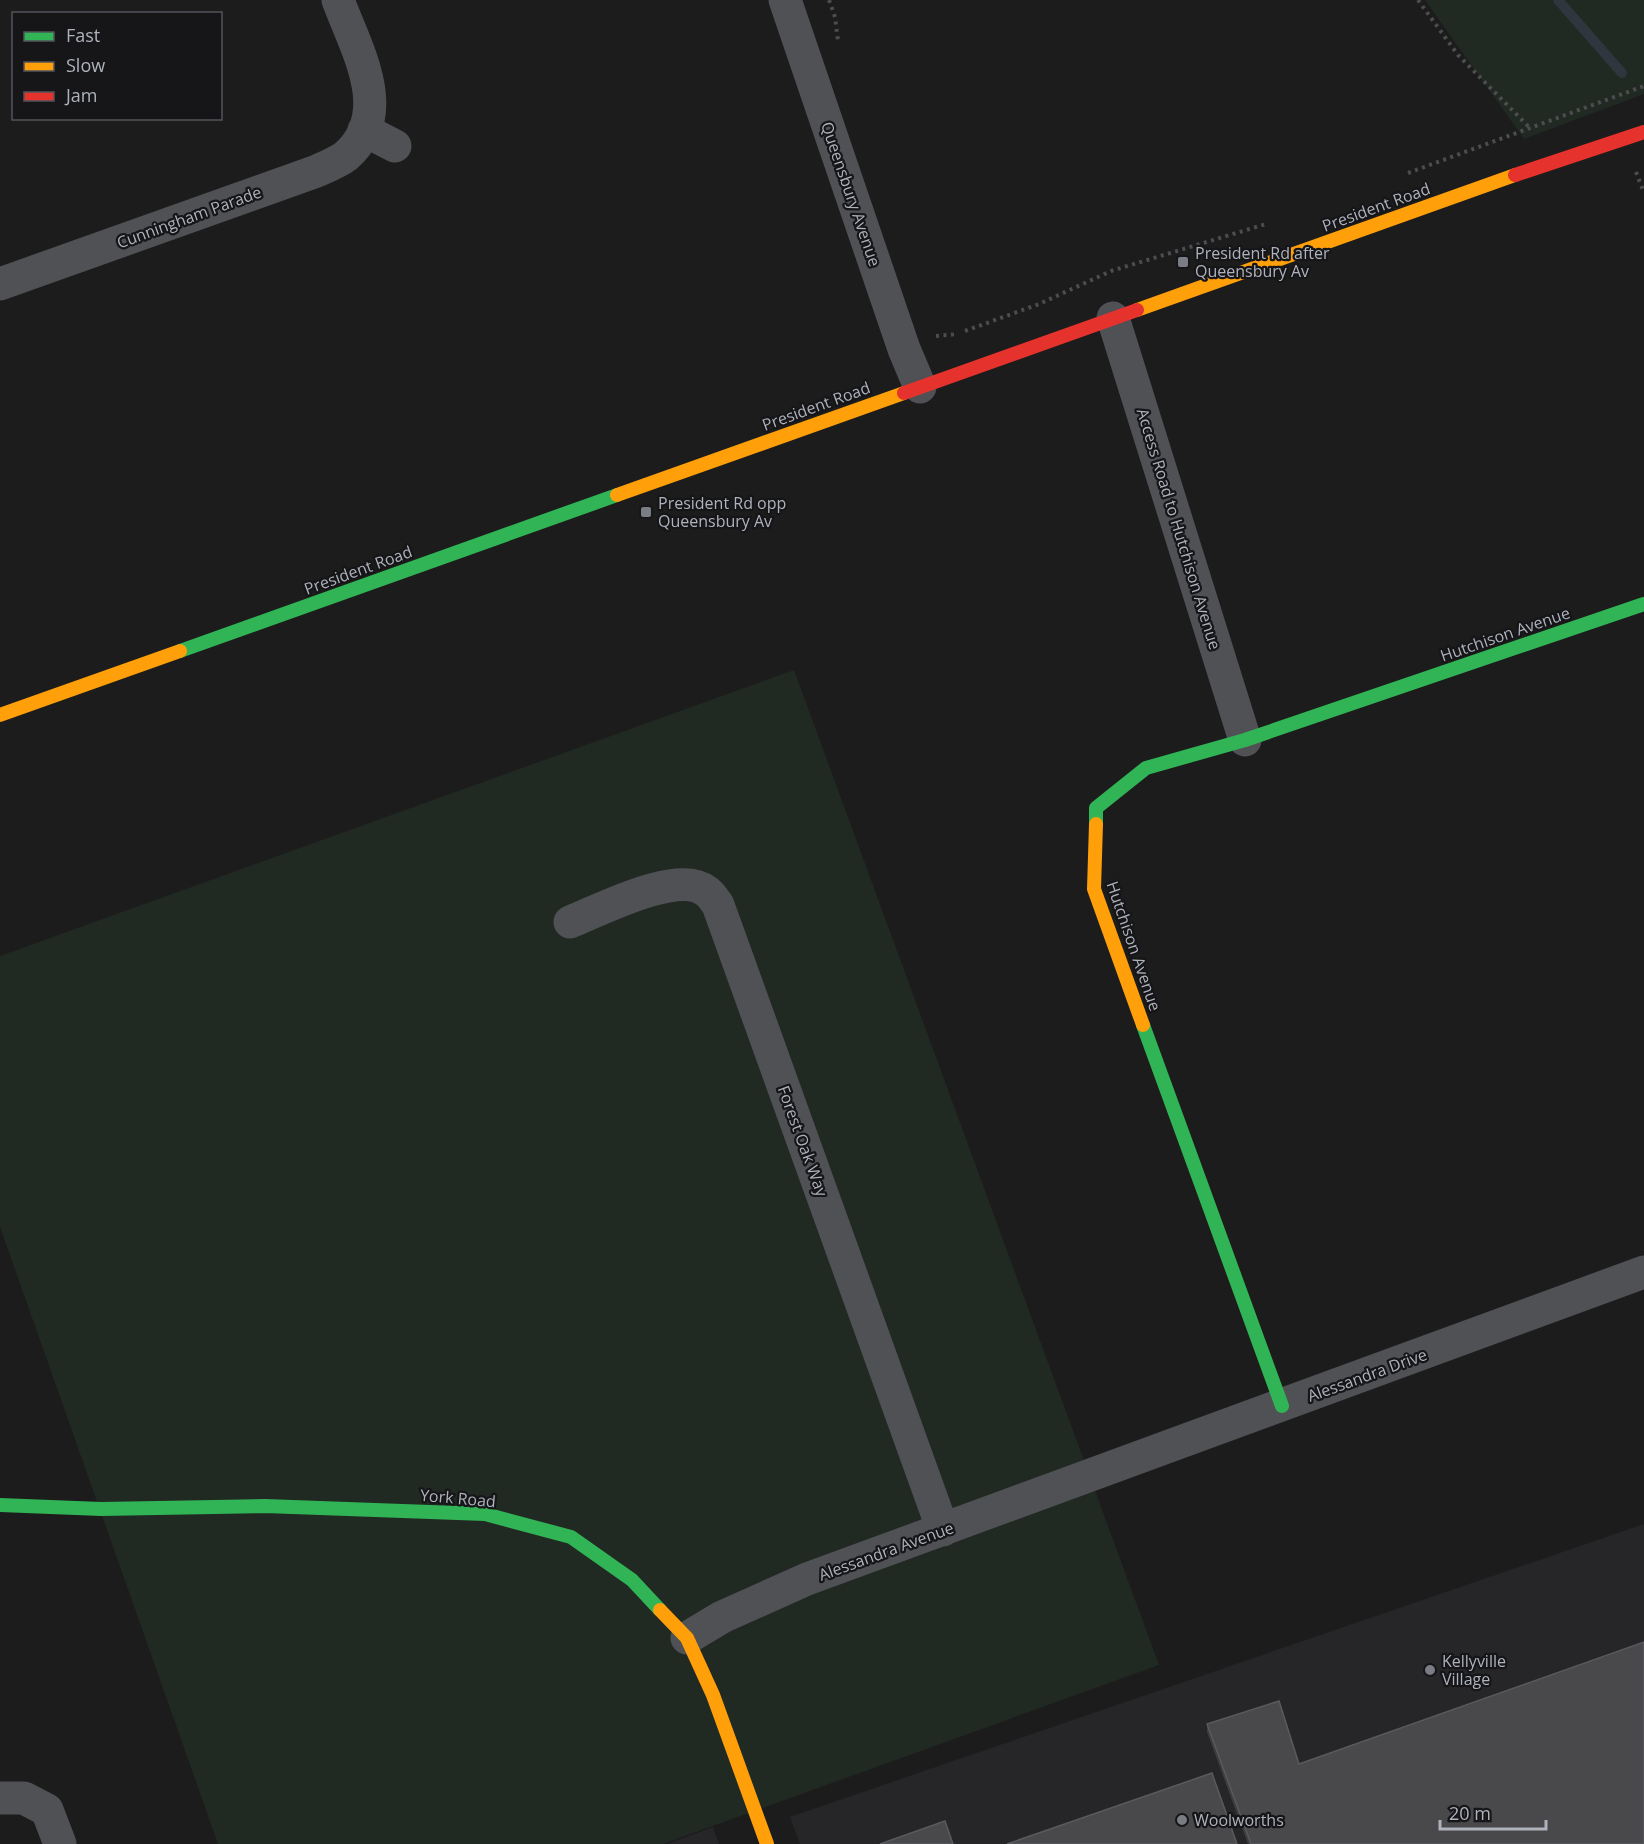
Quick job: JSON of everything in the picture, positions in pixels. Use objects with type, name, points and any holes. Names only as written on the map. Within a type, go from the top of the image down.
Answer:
[{"type":"street","name":"Cunningham Parade","points":[[0,284],[317,171],[344,157],[360,140],[370,119],[369,85],[338,0]]},
{"type":"street","name":"Queensbury Avenue","points":[[785,0],[904,349],[920,387]]},
{"type":"street","points":[[364,130],[395,146]]},
{"type":"street","name":"President Road","points":[[0,715],[1549,163],[1644,132]]},
{"type":"street","name":"Access Road to Hutchison Avenue","points":[[1113,318],[1245,740]]},
{"type":"street","name":"Hutchison Avenue","points":[[1282,1406],[1094,889],[1096,808],[1146,768],[1245,740],[1644,604]]},
{"type":"street","name":"Forest Oak Way","points":[[570,922],[653,889],[670,885],[685,884],[706,890],[718,905],[943,1530]]},
{"type":"street","name":"Alessandra Drive","points":[[1091,1477],[1644,1272]]},
{"type":"street","name":"Alessandra Avenue","points":[[687,1638],[722,1617],[807,1579],[1091,1477]]},
{"type":"street","name":"York Road","points":[[0,1505],[101,1509],[265,1506],[485,1514],[571,1537],[632,1580],[687,1638],[713,1695],[767,1844]]},
{"type":"street","points":[[0,1798],[24,1798],[47,1810],[60,1844]]},
{"type":"path","points":[[1418,0],[1458,55],[1529,128]]},
{"type":"path","points":[[1398,177],[1644,86]]},
{"type":"path","points":[[1637,176],[1644,193]]},
{"type":"path","points":[[929,336],[954,335],[1039,304],[1111,271],[1278,221]]},
{"type":"shaded area","points":[[1425,0],[1644,0],[1644,94],[1524,139]]},
{"type":"shaded area","points":[[794,670],[1159,1665],[663,1844],[218,1844],[0,1227],[0,956]]},
{"type":"shaded area","name":"Kellyville Village","points":[[1644,1524],[1644,1844],[800,1844],[790,1817]]},
{"type":"shaded area","points":[[713,1827],[719,1844],[667,1844]]},
{"type":"building","name":"Kellyville Village","points":[[1644,1642],[1644,1844],[1251,1844],[1207,1724],[1279,1701],[1299,1764]]},
{"type":"building","points":[[1212,1773],[1237,1844],[1007,1844]]},
{"type":"building","points":[[945,1821],[953,1844],[880,1844]]},
{"type":"waterway","points":[[1558,0],[1622,73]]},
{"type":"traffic: fast","points":[[180,651],[617,495]]},
{"type":"traffic: fast","points":[[1096,824],[1096,808],[1146,768],[1245,740],[1644,604]]},
{"type":"traffic: fast","points":[[1143,1025],[1282,1406]]},
{"type":"traffic: fast","points":[[0,1505],[101,1509],[265,1506],[485,1514],[571,1537],[632,1580],[660,1610]]},
{"type":"traffic: slow","points":[[1137,310],[1515,175]]},
{"type":"traffic: slow","points":[[617,495],[904,393]]},
{"type":"traffic: slow","points":[[0,715],[180,651]]},
{"type":"traffic: slow","points":[[1096,824],[1094,889],[1143,1025]]},
{"type":"traffic: slow","points":[[660,1610],[687,1638],[713,1695],[767,1844]]},
{"type":"traffic: jam","points":[[1515,175],[1644,132]]},
{"type":"traffic: jam","points":[[904,393],[1137,310]]},
{"type":"place","name":"President Rd after Queensbury Av","points":[[1183,262]]},
{"type":"place","name":"President Rd opp Queensbury Av","points":[[646,512]]},
{"type":"place","name":"Kellyville Village","points":[[1430,1670]]},
{"type":"place","name":"Woolworths","points":[[1182,1820]]}]
